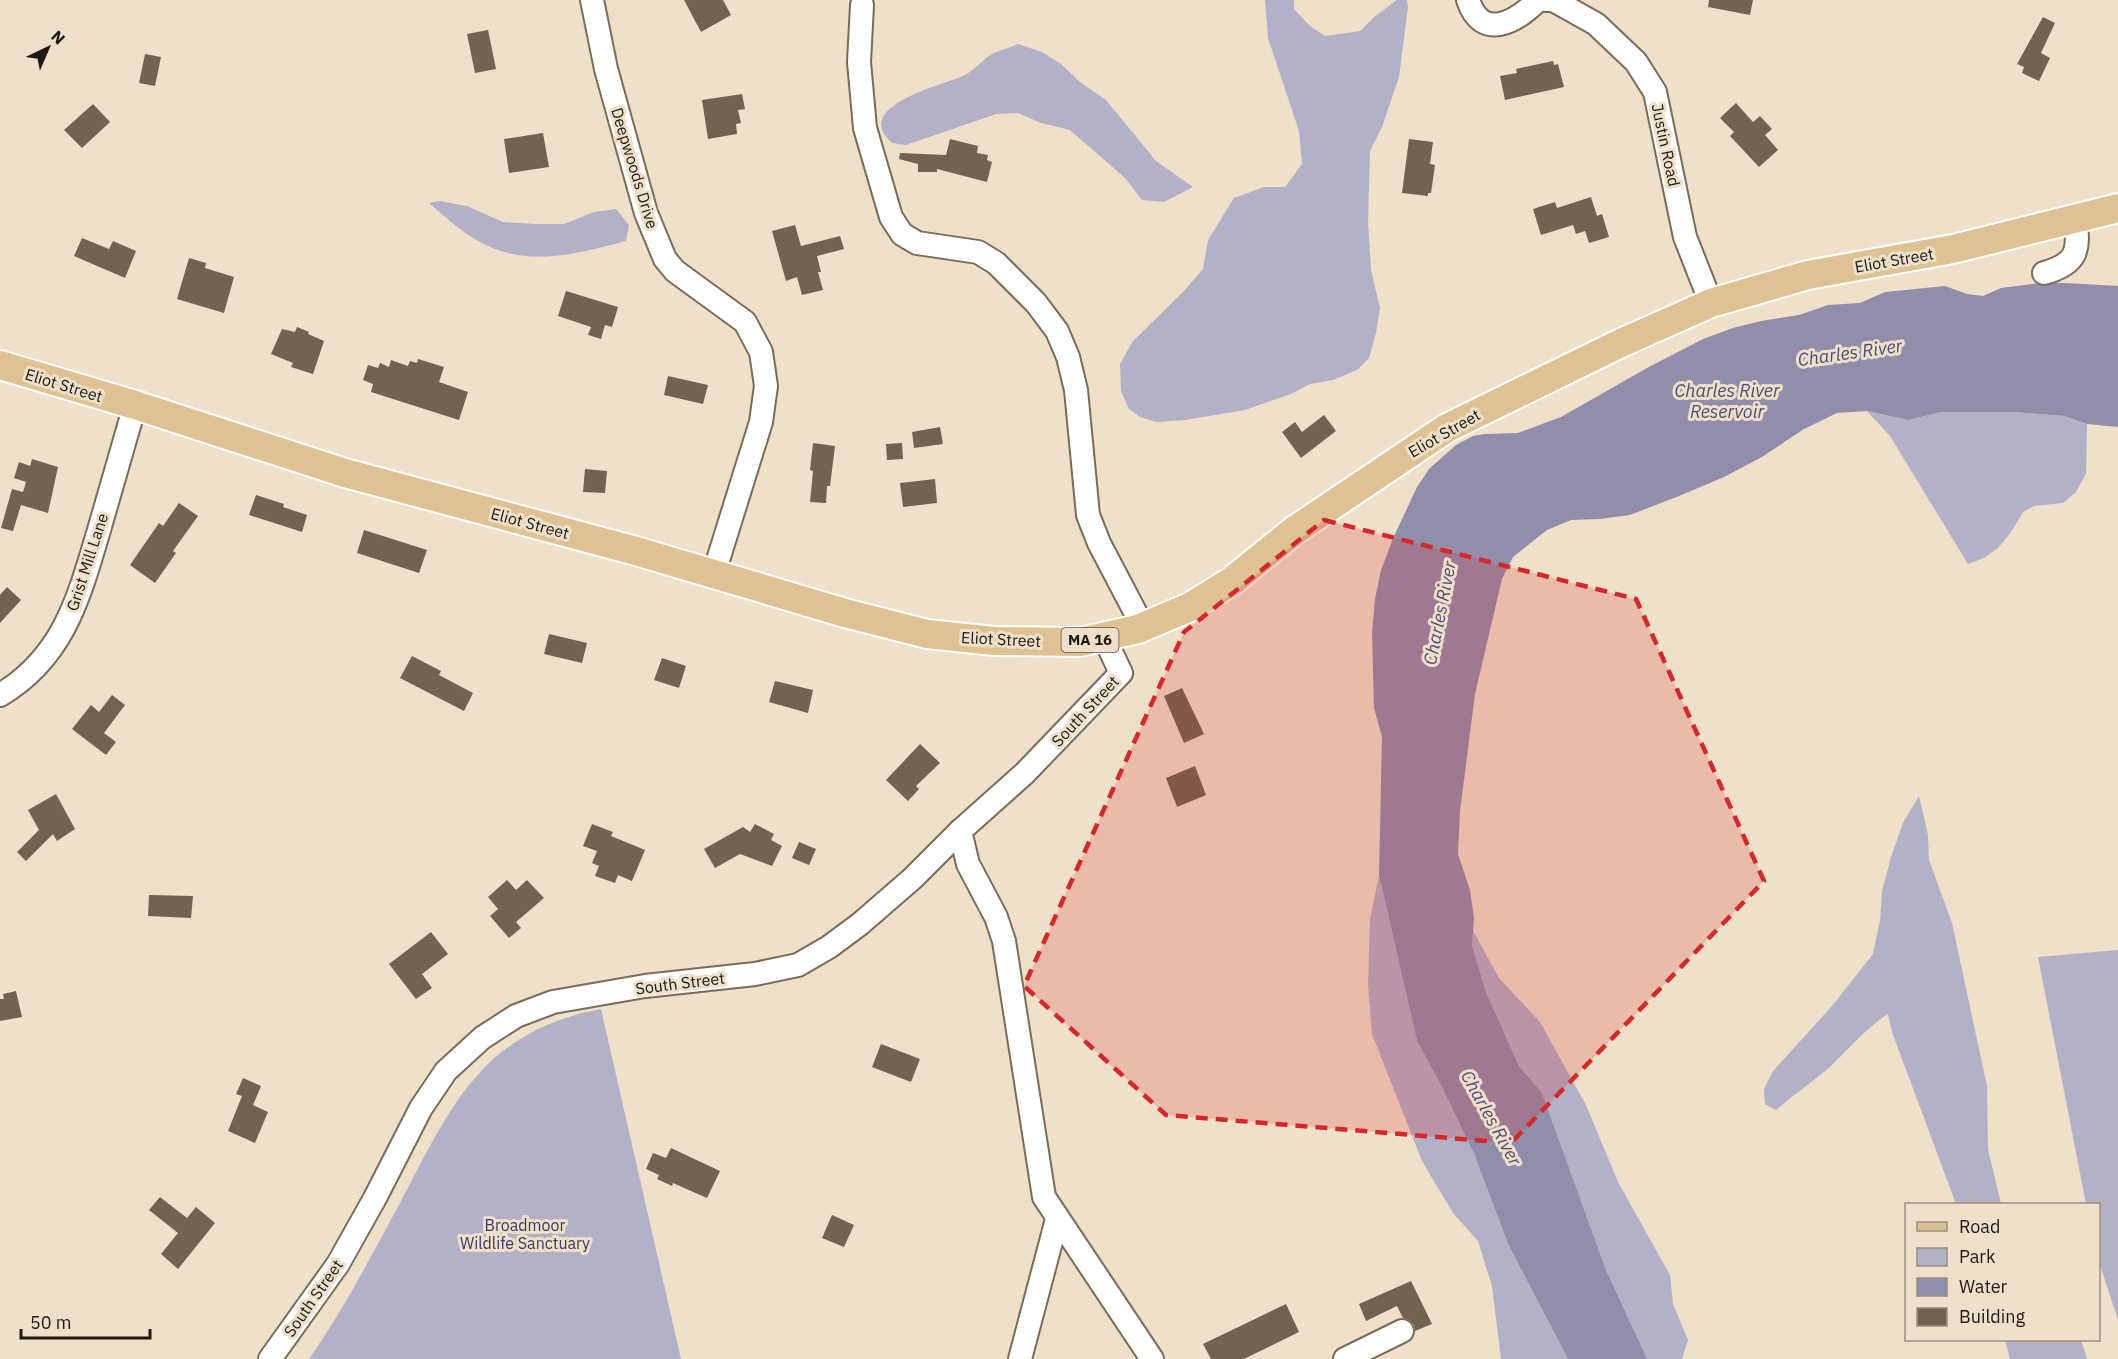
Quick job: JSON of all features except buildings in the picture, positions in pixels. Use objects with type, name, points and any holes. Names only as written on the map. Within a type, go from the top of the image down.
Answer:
[{"type":"main road","name":"Eliot Street","points":[[0,365],[135,405],[345,473],[714,573],[845,613],[927,634],[994,641],[1080,642],[1143,627],[1190,607],[1232,581],[1295,530],[1447,428],[1621,343],[1711,303],[1808,275],[1953,249],[2118,208]]},
{"type":"street","name":"Deepwoods Drive","points":[[592,0],[606,69],[646,213],[665,259],[675,271],[745,322],[761,352],[766,386],[761,422],[714,573]]},
{"type":"street","points":[[1468,0],[1478,19],[1493,26],[1508,23],[1524,14],[1538,0]]},
{"type":"street","name":"Justin Road","points":[[1546,0],[1553,0],[1596,24],[1636,62],[1655,92],[1685,237],[1711,303]]},
{"type":"street","points":[[862,5],[859,62],[864,128],[891,217],[902,234],[917,243],[978,252],[996,263],[1036,303],[1058,331],[1068,357],[1076,390],[1088,515],[1099,543],[1143,627]]},
{"type":"street","points":[[2044,273],[2061,268],[2070,262],[2078,237],[2075,218]]},
{"type":"street","name":"Grist Mill Lane","points":[[0,695],[16,686],[41,662],[60,635],[79,597],[135,405]]},
{"type":"street","name":"South Street","points":[[270,1359],[338,1264],[424,1103],[446,1071],[482,1038],[516,1016],[553,1002],[645,986],[755,974],[798,965],[829,947],[860,924],[913,878],[960,831],[1025,773],[1121,673],[1104,637]]},
{"type":"street","points":[[960,831],[968,864],[996,917],[1004,941],[1044,1197],[1152,1359]]},
{"type":"street","points":[[1020,1359],[1057,1218]]},
{"type":"street","points":[[1345,1359],[1402,1331]]},
{"type":"highlighted area","points":[[1324,520],[1636,599],[1764,881],[1511,1143],[1166,1115],[1024,986],[1184,632]]},
{"type":"green space","points":[[1265,0],[1294,0],[1294,9],[1310,26],[1325,36],[1360,31],[1397,0],[1407,0],[1399,77],[1382,127],[1370,151],[1368,221],[1371,270],[1380,308],[1376,333],[1369,358],[1357,370],[1333,380],[1310,384],[1291,394],[1245,410],[1185,420],[1157,422],[1140,417],[1129,409],[1121,391],[1120,364],[1133,341],[1203,269],[1208,240],[1234,198],[1264,187],[1285,187],[1302,164],[1299,131],[1268,38]]},
{"type":"green space","points":[[1018,44],[1042,52],[1061,64],[1080,82],[1106,100],[1156,161],[1193,187],[1164,202],[1142,200],[1125,178],[1070,130],[1041,123],[1018,113],[996,114],[906,145],[892,143],[885,135],[882,121],[887,112],[897,103],[926,89],[963,76],[992,54]]},
{"type":"green space","points":[[439,201],[467,206],[503,222],[535,224],[564,224],[594,212],[616,209],[629,225],[626,241],[587,251],[548,256],[510,254],[491,248],[473,238],[429,203]]},
{"type":"green space","points":[[1867,411],[1908,420],[1942,412],[2013,412],[2064,416],[2087,424],[2086,474],[2076,492],[2063,503],[2034,506],[2023,512],[1998,548],[1984,558],[1968,564],[1890,436]]},
{"type":"green space","points":[[1919,796],[1928,835],[1929,860],[1952,923],[1987,1086],[1988,1149],[2001,1203],[1956,1203],[1892,1032],[1888,1014],[1866,1031],[1825,1071],[1776,1110],[1765,1104],[1764,1089],[1773,1071],[1832,1006],[1873,954],[1880,920],[1882,891],[1903,823]]},
{"type":"green space","points":[[1379,875],[1417,1041],[1474,1154],[1508,1244],[1568,1359],[1501,1359],[1492,1286],[1478,1241],[1453,1213],[1422,1161],[1372,1034],[1368,984],[1370,919]]},
{"type":"green space","points":[[1473,931],[1499,978],[1540,1022],[1586,1105],[1618,1182],[1670,1275],[1673,1304],[1688,1340],[1682,1359],[1647,1359],[1644,1354],[1606,1270],[1542,1093],[1519,1066],[1486,992],[1472,945]]},
{"type":"green space","points":[[2118,950],[2118,1320],[2100,1265],[2100,1203],[2086,1203],[2038,957]]},
{"type":"green space","name":"Broadmoor Wildlife Sanctuary","points":[[601,1009],[681,1359],[309,1359],[357,1282],[437,1133],[475,1077],[499,1054],[527,1035],[560,1020]]},
{"type":"green space","points":[[2005,1341],[2081,1341],[2087,1359],[2010,1359]]},
{"type":"water","name":"Charles River Reservoir","points":[[2047,282],[2118,286],[2118,427],[2087,424],[2064,416],[2013,412],[1942,412],[1908,420],[1867,411],[1837,413],[1804,429],[1762,457],[1724,477],[1679,496],[1630,515],[1571,520],[1547,530],[1513,557],[1502,579],[1475,694],[1460,811],[1458,854],[1470,890],[1474,918],[1472,945],[1486,992],[1519,1066],[1542,1093],[1606,1270],[1647,1359],[1568,1359],[1508,1244],[1474,1154],[1417,1041],[1379,875],[1382,737],[1374,708],[1372,632],[1381,570],[1394,536],[1417,487],[1429,469],[1456,445],[1473,436],[1518,433],[1561,417],[1703,339],[1733,328],[1799,315],[1828,305],[1860,303],[1885,292],[1945,286],[1967,294],[1983,296],[2001,288]]},
{"type":"water label","name":"Charles River","points":[[1850,353]]},
{"type":"water label","name":"Charles River","points":[[1440,613]]},
{"type":"water label","name":"Charles River","points":[[1491,1118]]}]
